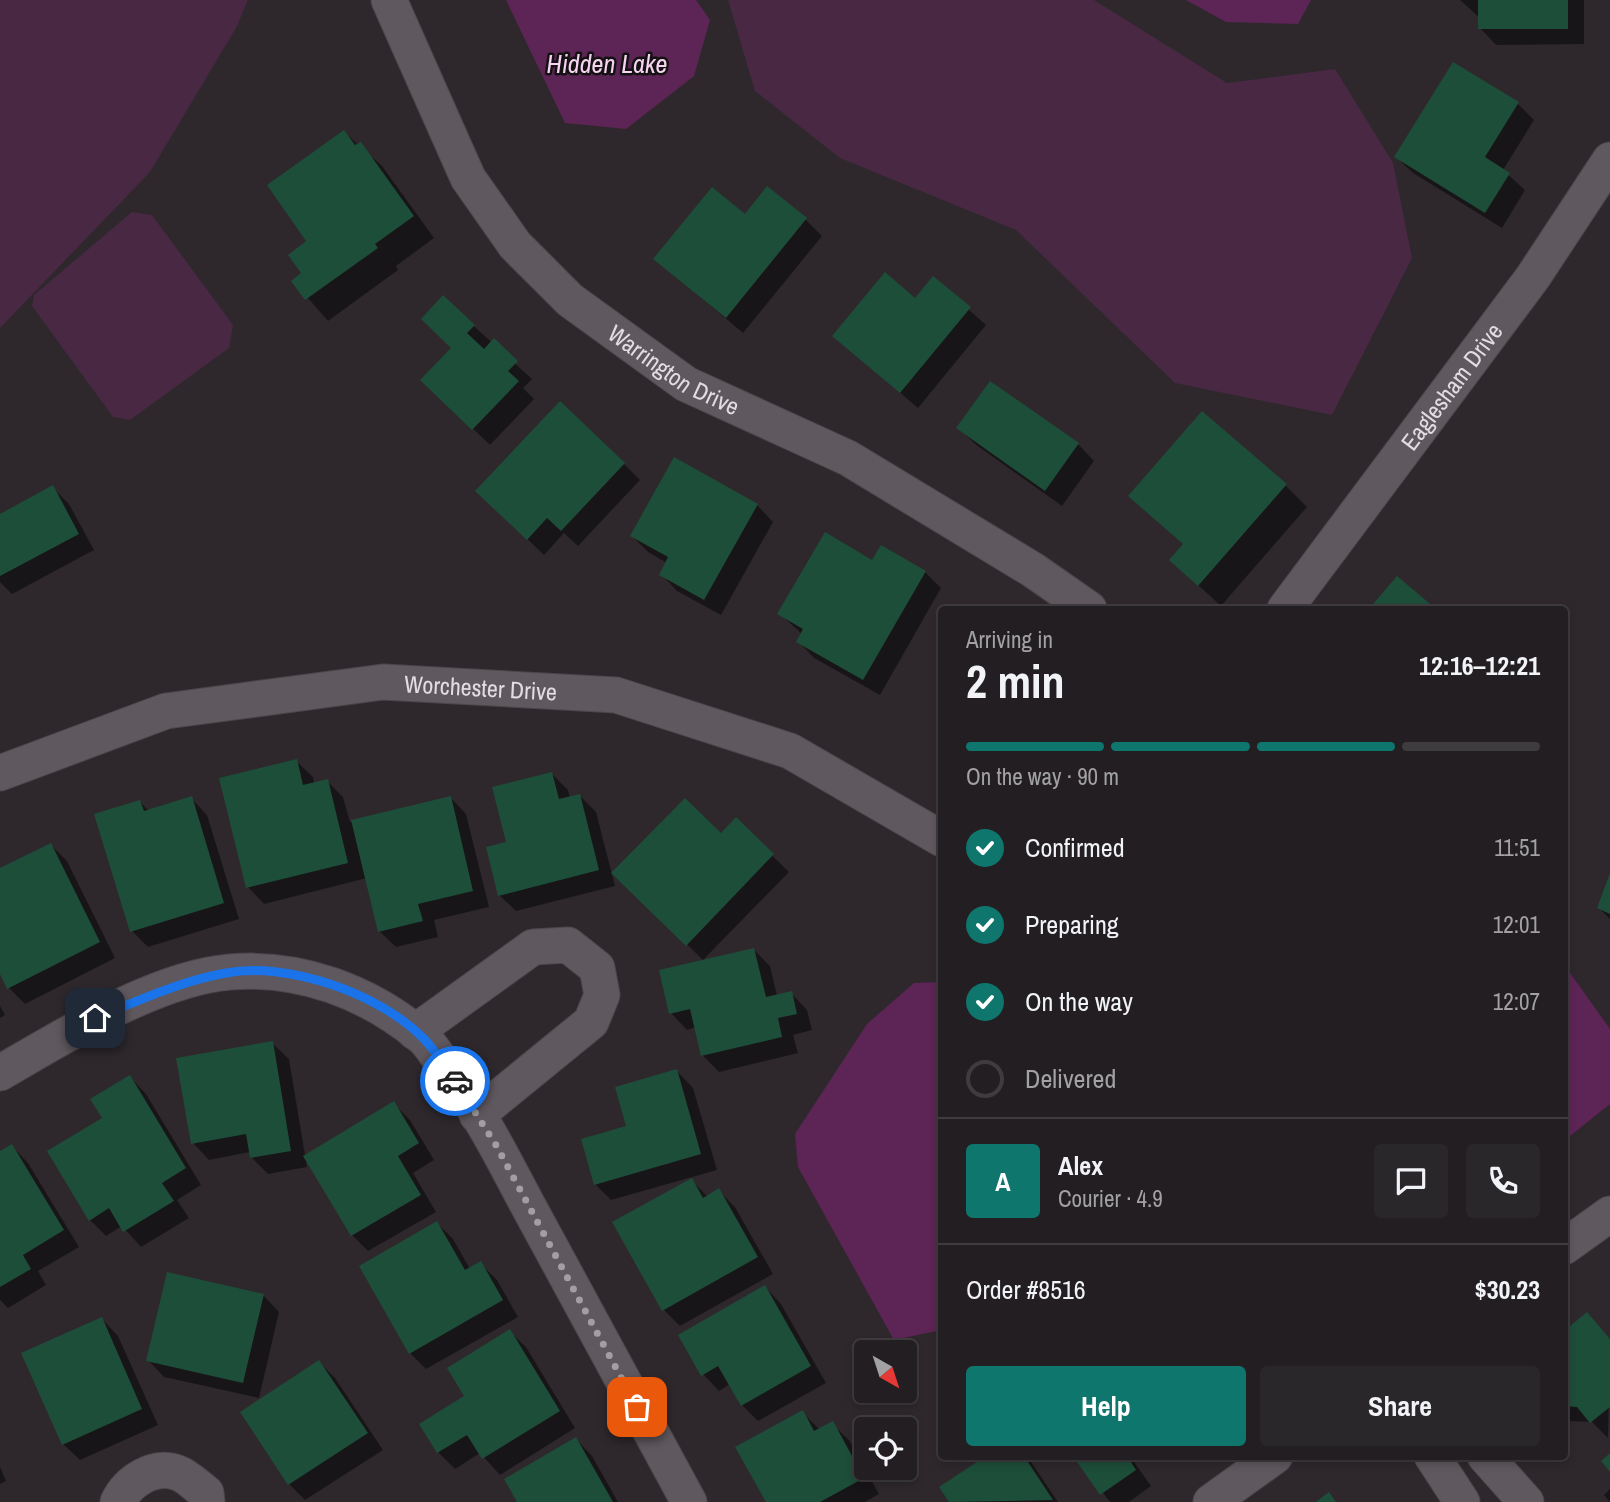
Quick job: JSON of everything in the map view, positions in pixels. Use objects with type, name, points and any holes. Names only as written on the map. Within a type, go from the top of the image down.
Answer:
[{"type":"street","name":"Warrington Drive","points":[[389,0],[468,178],[515,245],[570,300],[686,384],[848,458],[1033,570],[1085,606]]},
{"type":"street","name":"Eaglesham Drive","points":[[1287,606],[1533,277],[1610,160]]},
{"type":"street","name":"Worchester Drive","points":[[0,773],[166,710],[383,682],[616,695],[790,751],[938,837]]},
{"type":"street","points":[[415,1032],[533,947],[568,945],[597,968],[601,995],[591,1022],[477,1115]]},
{"type":"street","points":[[0,1073],[95,1018],[185,982],[230,972],[283,973],[335,985],[379,1005],[415,1032],[451,1074],[477,1115],[689,1502]]},
{"type":"street","points":[[1568,1244],[1610,1215]]},
{"type":"street","points":[[1211,1502],[1269,1460]]},
{"type":"street","points":[[1435,1460],[1462,1502]]},
{"type":"street","points":[[1489,1460],[1526,1502]]},
{"type":"street","points":[[118,1502],[124,1489],[150,1472],[179,1473],[206,1493],[207,1502]]},
{"type":"shaded area","points":[[0,0],[248,0],[236,28],[150,172],[0,328]]},
{"type":"shaded area","points":[[728,0],[1094,0],[1227,83],[1335,69],[1393,163],[1412,258],[1332,415],[1175,383],[1016,230],[840,158],[755,91]]},
{"type":"shaded area","points":[[132,212],[152,215],[233,325],[229,348],[130,420],[113,417],[32,306],[34,295]]},
{"type":"water","name":"Hidden Lake","points":[[506,0],[696,0],[710,20],[694,76],[626,129],[565,123]]},
{"type":"water","points":[[1186,0],[1311,0],[1298,24],[1226,22]]},
{"type":"water","points":[[1568,970],[1610,1029],[1610,1104],[1568,1138]]},
{"type":"water","points":[[938,982],[938,1331],[894,1340],[798,1167],[795,1134],[867,1024],[914,983]]},
{"type":"building","points":[[1478,0],[1568,0],[1568,29],[1478,29]]},
{"type":"building","points":[[1453,62],[1519,102],[1485,157],[1510,173],[1485,213],[1394,157]]},
{"type":"building","points":[[344,130],[355,145],[361,142],[414,216],[375,244],[378,248],[305,300],[291,281],[301,273],[288,255],[306,241],[267,185]]},
{"type":"building","points":[[767,186],[807,218],[726,318],[653,259],[712,187],[745,214]]},
{"type":"building","points":[[885,272],[915,298],[933,276],[971,307],[900,393],[832,336]]},
{"type":"building","points":[[443,295],[475,325],[467,333],[484,349],[494,338],[518,361],[508,371],[519,381],[472,430],[420,380],[451,348],[421,319]]},
{"type":"building","points":[[990,381],[1079,443],[1045,491],[956,428]]},
{"type":"building","points":[[560,401],[625,463],[561,531],[547,518],[527,540],[475,491]]},
{"type":"building","points":[[1202,411],[1287,484],[1198,586],[1169,560],[1183,544],[1128,496]]},
{"type":"building","points":[[674,457],[758,504],[704,600],[659,575],[668,557],[630,536]]},
{"type":"building","points":[[53,485],[79,534],[0,576],[0,514]]},
{"type":"building","points":[[825,532],[872,560],[881,545],[926,571],[863,680],[796,642],[803,629],[777,614]]},
{"type":"building","points":[[1397,576],[1432,606],[1372,606]]},
{"type":"building","points":[[297,759],[303,785],[328,779],[348,863],[246,888],[219,778]]},
{"type":"building","points":[[552,772],[559,799],[580,794],[599,870],[498,896],[486,847],[506,842],[492,787]]},
{"type":"building","points":[[192,796],[224,903],[130,932],[94,814],[140,800],[144,811]]},
{"type":"building","points":[[451,796],[473,891],[418,904],[423,921],[378,932],[351,820]]},
{"type":"building","points":[[685,798],[721,833],[736,817],[774,854],[686,946],[611,873]]},
{"type":"building","points":[[51,843],[100,942],[7,989],[0,974],[0,868]]},
{"type":"building","points":[[1610,873],[1610,914],[1597,908]]},
{"type":"building","points":[[754,948],[766,997],[792,991],[797,1014],[778,1018],[782,1037],[701,1056],[690,1009],[669,1014],[659,970]]},
{"type":"building","points":[[273,1041],[291,1151],[250,1158],[246,1134],[191,1144],[176,1058]]},
{"type":"building","points":[[677,1069],[701,1154],[594,1185],[581,1139],[626,1126],[615,1087]]},
{"type":"building","points":[[130,1075],[186,1168],[162,1183],[174,1201],[123,1232],[109,1208],[89,1221],[47,1151],[102,1118],[90,1099]]},
{"type":"building","points":[[394,1101],[419,1143],[398,1156],[421,1195],[351,1236],[303,1156]]},
{"type":"building","points":[[12,1144],[64,1230],[23,1255],[31,1269],[0,1287],[0,1151]]},
{"type":"building","points":[[692,1178],[703,1198],[719,1188],[758,1257],[662,1311],[612,1222]]},
{"type":"building","points":[[437,1221],[465,1270],[481,1261],[503,1300],[409,1354],[359,1266]]},
{"type":"building","points":[[167,1272],[264,1294],[243,1383],[146,1361]]},
{"type":"building","points":[[765,1285],[811,1366],[741,1406],[718,1366],[701,1376],[678,1335]]},
{"type":"building","points":[[1587,1312],[1610,1339],[1610,1407],[1590,1423],[1577,1407],[1568,1406],[1568,1328]]},
{"type":"building","points":[[102,1317],[142,1409],[62,1445],[21,1353]]},
{"type":"building","points":[[510,1329],[560,1411],[482,1459],[467,1435],[437,1453],[419,1424],[464,1396],[447,1368]]},
{"type":"building","points":[[319,1360],[368,1433],[288,1485],[240,1412]]},
{"type":"building","points":[[803,1410],[814,1431],[833,1421],[854,1460],[854,1480],[860,1480],[820,1502],[766,1502],[735,1447]]},
{"type":"building","points":[[576,1437],[613,1502],[517,1502],[504,1479]]},
{"type":"building","points":[[1610,1453],[1610,1472],[1601,1461]]},
{"type":"building","points":[[980,1460],[1027,1460],[1053,1500],[949,1502],[939,1487]]},
{"type":"building","points":[[1076,1460],[1130,1460],[1136,1470],[1100,1495]]},
{"type":"building","points":[[1329,1492],[1336,1502],[1316,1502]]},
{"type":"way so far","points":[[455,1081],[496,1145],[637,1407]]},
{"type":"route","points":[[95,1018],[185,982],[230,972],[283,973],[335,985],[379,1005],[423,1037],[455,1081]]}]
